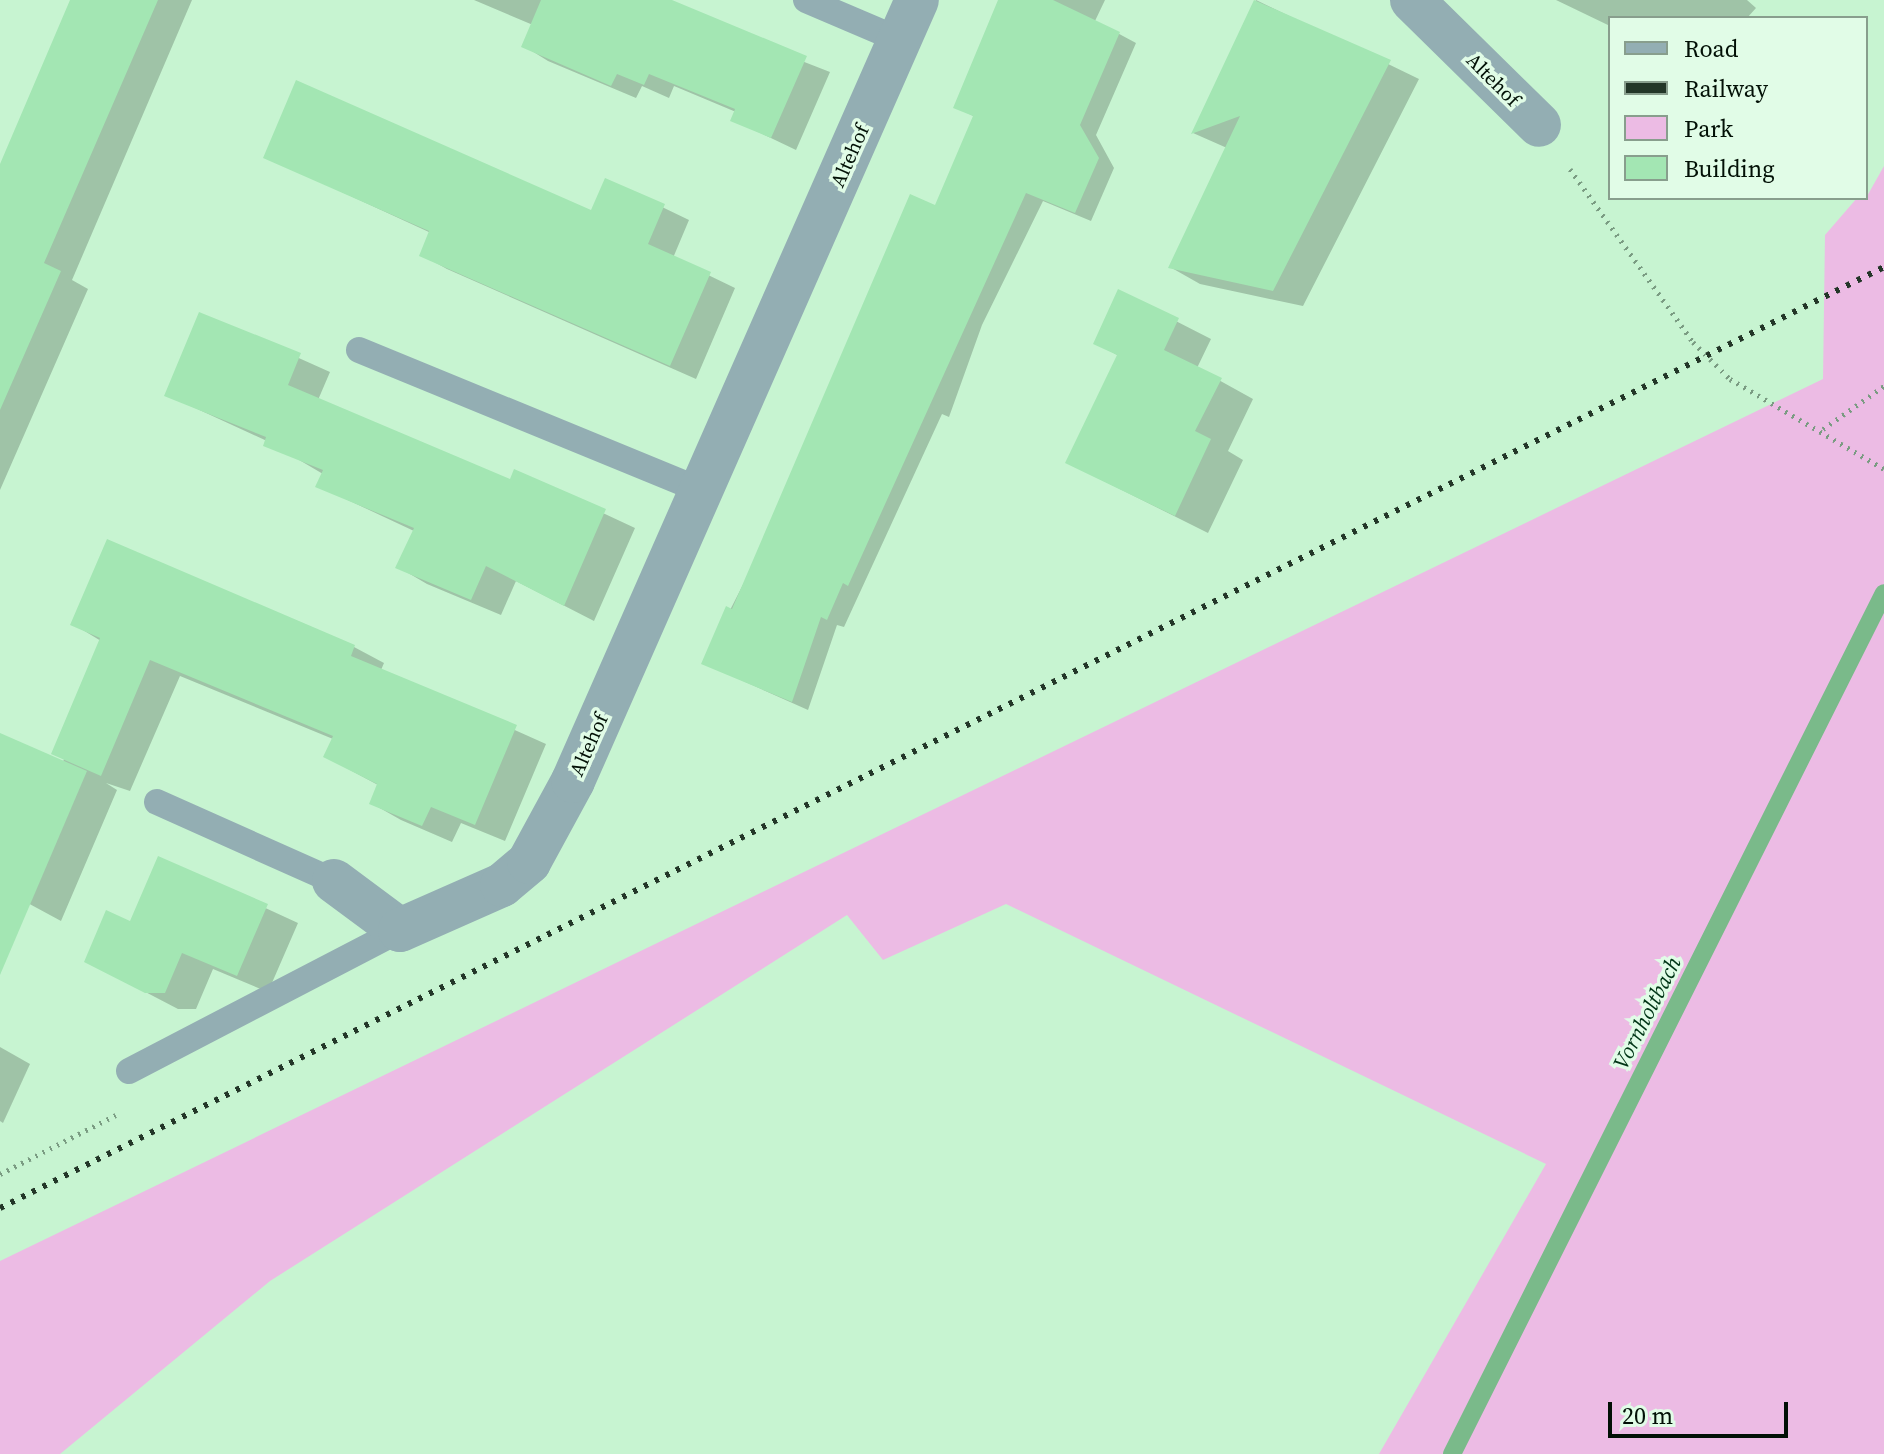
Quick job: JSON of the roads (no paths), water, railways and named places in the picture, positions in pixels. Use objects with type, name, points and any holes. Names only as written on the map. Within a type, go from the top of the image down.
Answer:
[{"type":"street","name":"Altehof","points":[[400,930],[502,885],[529,862],[573,781],[917,0]]},
{"type":"street","name":"Altehof","points":[[1412,0],[1539,125]]},
{"type":"street","points":[[334,881],[400,930]]},
{"type":"lane","points":[[806,0],[900,40]]},
{"type":"lane","points":[[359,350],[703,491]]},
{"type":"lane","points":[[157,802],[334,881]]},
{"type":"lane","name":"Altehof","points":[[129,1071],[400,930]]},
{"type":"waterway","name":"Vornholtbach","points":[[1452,1454],[1884,593]]},
{"type":"railway","points":[[0,1208],[1884,267]]}]
